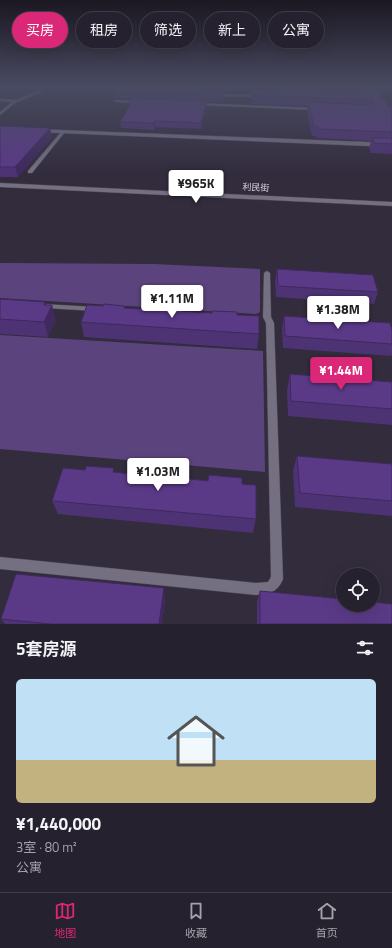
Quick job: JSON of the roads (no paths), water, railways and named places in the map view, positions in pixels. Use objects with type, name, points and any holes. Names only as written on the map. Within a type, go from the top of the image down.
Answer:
[{"type":"street","points":[[32,130],[392,145]]},
{"type":"street","name":"利民街","points":[[0,184],[392,204]]},
{"type":"lane","points":[[30,172],[63,132]]},
{"type":"lane","points":[[1,565],[256,589],[271,587],[277,579],[270,330],[264,320],[266,273]]},
{"type":"lane","points":[[39,306],[102,310]]}]
